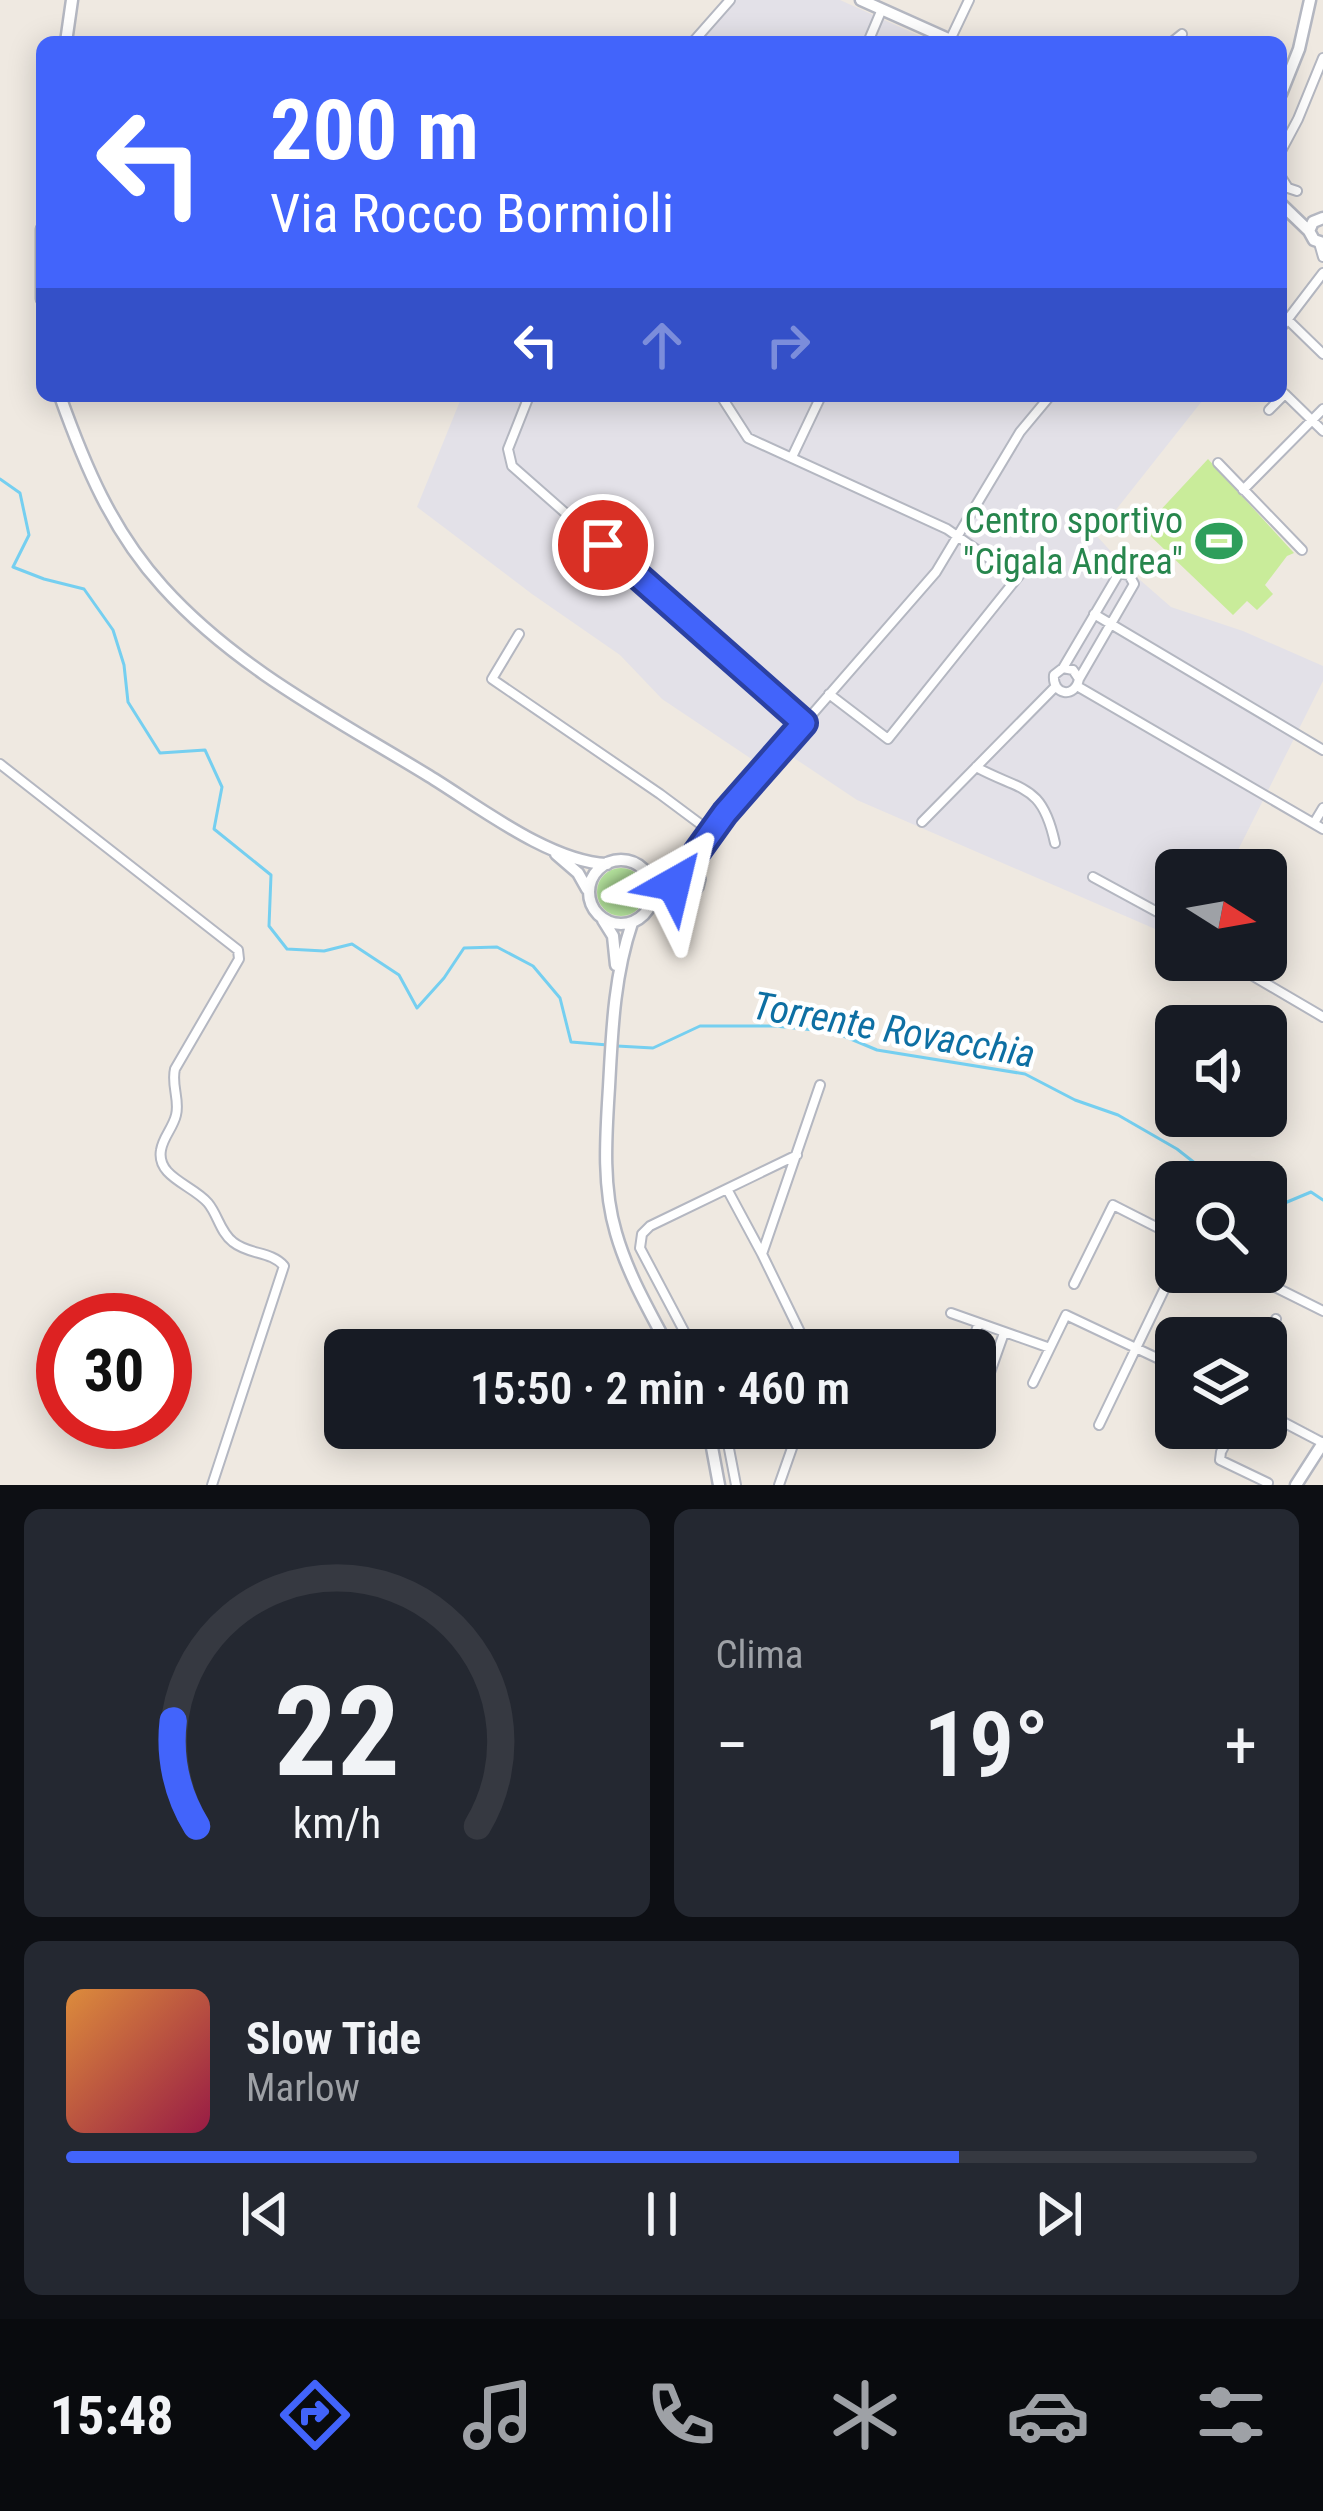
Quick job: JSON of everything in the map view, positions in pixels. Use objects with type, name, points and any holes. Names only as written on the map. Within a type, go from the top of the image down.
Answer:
[{"type":"street","points":[[67,36],[72,0]]},
{"type":"street","points":[[698,36],[730,0]]},
{"type":"street","points":[[861,0],[942,36]]},
{"type":"street","points":[[955,36],[970,0]]},
{"type":"street","points":[[1287,79],[1310,0]]},
{"type":"street","points":[[871,36],[882,9]]},
{"type":"street","points":[[1287,140],[1323,58]]},
{"type":"street","points":[[1287,186],[1297,191]]},
{"type":"street","points":[[1287,207],[1319,221],[1314,240],[1321,243],[1323,257]]},
{"type":"street","points":[[1287,320],[1323,273]]},
{"type":"street","points":[[1287,326],[1323,354]]},
{"type":"street","points":[[1287,396],[1323,431]]},
{"type":"street","points":[[62,402],[86,468],[130,546],[164,589],[275,684],[549,848],[587,863],[633,862],[647,873],[668,877],[686,864]]},
{"type":"street","points":[[527,402],[508,454],[512,466],[804,723]]},
{"type":"street","points":[[724,402],[743,434],[959,536],[1017,578]]},
{"type":"street","points":[[792,458],[818,402]]},
{"type":"street","points":[[601,917],[621,925],[632,923],[680,878],[725,813],[936,572],[1043,402]]},
{"type":"street","points":[[1269,410],[1277,402]]},
{"type":"street","points":[[1243,490],[1323,409]]},
{"type":"street","points":[[1218,463],[1302,550]]},
{"type":"street","points":[[829,694],[888,739],[1033,558]]},
{"type":"street","points":[[1119,573],[1129,575],[1134,584],[1110,624],[1078,683],[1068,693],[1060,692],[1054,675],[1063,668],[1119,573]]},
{"type":"street","points":[[1094,614],[1323,750]]},
{"type":"street","points":[[519,634],[491,679],[710,832]]},
{"type":"street","points":[[1063,668],[1073,670],[1078,683],[1318,826],[1323,808]]},
{"type":"street","points":[[922,822],[1055,687]]},
{"type":"street","points":[[0,764],[238,950],[238,958],[175,1069],[172,1083],[178,1112],[159,1156],[163,1168],[210,1204],[231,1241],[278,1259],[284,1266],[212,1485]]},
{"type":"street","points":[[976,766],[1015,782],[1039,800],[1049,816],[1055,842]]},
{"type":"street","points":[[549,848],[578,873],[594,910],[613,936],[617,980]]},
{"type":"street","points":[[589,895],[593,877],[607,864]]},
{"type":"street","points":[[685,905],[701,882],[686,864]]},
{"type":"street","points":[[647,873],[653,889],[651,906]]},
{"type":"street","points":[[1093,877],[1155,911]]},
{"type":"street","points":[[632,923],[614,1005],[607,1189],[614,1228],[659,1329]]},
{"type":"street","points":[[1262,981],[1323,1017]]},
{"type":"street","points":[[762,1254],[820,1085]]},
{"type":"street","points":[[683,1329],[640,1248],[642,1234],[797,1155]]},
{"type":"street","points":[[728,1189],[799,1329]]},
{"type":"street","points":[[1074,1284],[1113,1205],[1155,1227]]},
{"type":"street","points":[[1099,1426],[1162,1293]]},
{"type":"street","points":[[1287,1293],[1323,1311]]},
{"type":"street","points":[[951,1313],[1050,1348]]},
{"type":"street","points":[[1033,1383],[1066,1315],[1155,1356]]},
{"type":"street","points":[[977,1329],[979,1323]]},
{"type":"street","points":[[996,1356],[1004,1333]]},
{"type":"street","points":[[1287,1429],[1322,1456],[1297,1485]]},
{"type":"street","points":[[712,1449],[719,1485]]},
{"type":"street","points":[[728,1449],[736,1485]]},
{"type":"street","points":[[778,1485],[791,1449]]},
{"type":"street","points":[[1223,1449],[1221,1462],[1268,1483]]},
{"type":"shaded area","points":[[730,0],[840,0],[920,36],[701,36]]},
{"type":"shaded area","points":[[460,402],[1201,402],[1096,535],[1171,607],[1243,631],[1323,666],[1323,681],[1239,849],[1155,849],[1155,929],[857,800],[770,742],[753,760],[662,699],[620,655],[417,507]]},
{"type":"green space","name":"Centro sportivo \"Cigala Andrea\"","points":[[1208,459],[1294,553],[1265,585],[1273,594],[1257,610],[1247,601],[1233,615],[1143,529]]},
{"type":"green space","points":[[621,868],[638,875],[645,892],[638,909],[621,916],[604,909],[597,892],[604,875]]},
{"type":"waterway","name":"Torrente Rovacchia","points":[[0,479],[20,493],[29,535],[13,567],[84,589],[113,630],[124,665],[128,702],[160,753],[205,750],[222,787],[214,829],[271,875],[269,926],[287,949],[324,951],[352,944],[399,975],[417,1008],[464,948],[497,947],[533,966],[560,998],[571,1042],[608,1045]]},
{"type":"waterway","name":"Torrente Rovacchia","points":[[617,1046],[653,1048],[700,1026],[834,1032],[877,1050],[1025,1074],[1075,1100],[1118,1115],[1192,1161]]},
{"type":"waterway","name":"Torrente Rovacchia","points":[[1287,1202],[1311,1192],[1323,1200]]},
{"type":"place","name":"Centro sportivo \"Cigala Andrea\"","points":[[1219,541]]},
{"type":"route","points":[[603,545],[804,723],[725,813],[674,884]]}]
